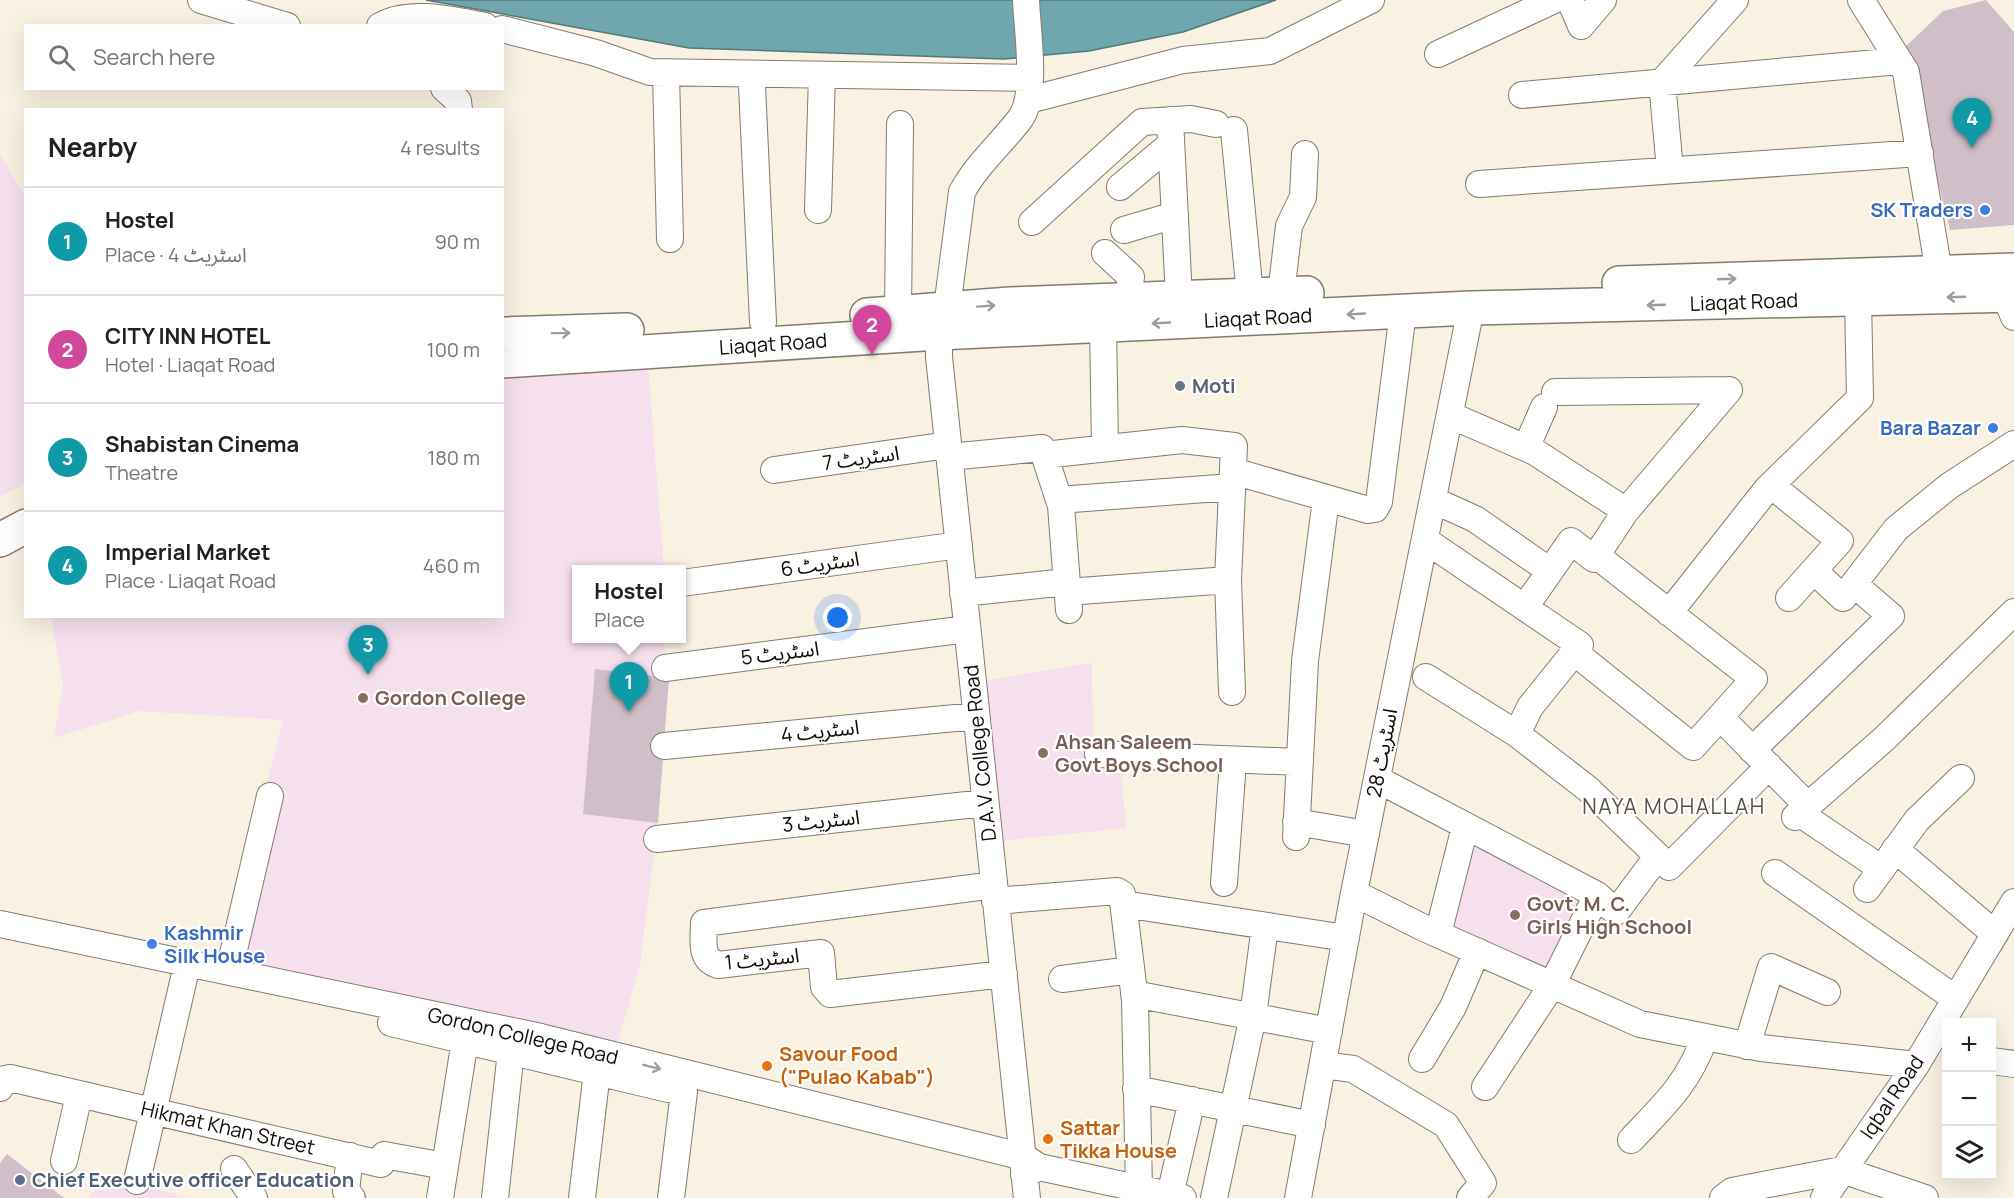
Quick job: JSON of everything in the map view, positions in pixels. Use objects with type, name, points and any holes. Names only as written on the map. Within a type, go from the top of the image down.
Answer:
[{"type":"main road","name":"Liaqat Road","points":[[504,361],[943,321],[1128,300],[1940,273],[2012,294]]},
{"type":"main road","name":"Liaqat Road","points":[[504,334],[568,333],[898,313],[943,321],[1103,325],[1471,308],[2012,294]]},
{"type":"main road","points":[[0,517],[24,505]]},
{"type":"main road","points":[[0,540],[24,527]]},
{"type":"street","points":[[201,0],[280,24]]},
{"type":"street","points":[[1026,0],[1029,89]]},
{"type":"street","points":[[504,29],[596,53],[650,72],[666,74],[822,75],[1029,89],[1183,60],[1270,51],[1371,0]]},
{"type":"street","points":[[1438,54],[1554,0]]},
{"type":"street","points":[[1570,0],[1581,26],[1603,0]]},
{"type":"street","points":[[1670,170],[1662,82],[1735,0]]},
{"type":"street","points":[[1861,0],[1906,72],[1940,273]]},
{"type":"street","points":[[383,24],[390,19],[438,17],[475,24]]},
{"type":"street","points":[[1522,95],[1899,61]]},
{"type":"street","points":[[666,74],[670,239]]},
{"type":"street","points":[[818,210],[822,75]]},
{"type":"street","points":[[752,86],[763,322]]},
{"type":"street","name":"D.A.V. College Road","points":[[1029,89],[1022,117],[971,175],[963,192],[939,357],[994,893],[1029,1174]]},
{"type":"street","points":[[446,90],[458,101],[459,108]]},
{"type":"street","points":[[1120,187],[1170,132],[1191,119],[1225,127],[1266,295]]},
{"type":"street","points":[[1032,222],[1142,122],[1170,132]]},
{"type":"street","points":[[898,313],[900,124]]},
{"type":"street","points":[[1170,132],[1179,298]]},
{"type":"street","points":[[1479,184],[1920,153]]},
{"type":"street","points":[[1266,295],[1289,226],[1303,197],[1305,154]]},
{"type":"street","points":[[1124,230],[1175,215]]},
{"type":"street","points":[[1105,253],[1131,277],[1128,300]]},
{"type":"street","points":[[1669,613],[1771,485],[1860,398],[1858,299]]},
{"type":"street","name":"اسٹریٹ 28","points":[[1298,1198],[1354,893],[1471,308]]},
{"type":"street","points":[[1059,500],[1232,479],[1368,510],[1375,509],[1379,502],[1403,312]]},
{"type":"street","points":[[1103,325],[1105,448]]},
{"type":"street","points":[[1525,607],[1570,541],[1594,559],[1597,556],[1626,511],[1729,390],[1550,400],[1526,448]]},
{"type":"street","points":[[1450,415],[1526,448],[1626,511]]},
{"type":"street","points":[[1067,595],[1059,500],[1044,455],[1182,440],[1234,446],[1228,580],[1232,692]]},
{"type":"street","points":[[1814,571],[1843,598],[1896,529],[1949,486],[2014,444]]},
{"type":"street","name":"اسٹریٹ 7","points":[[774,470],[949,451],[1042,448],[1044,455]]},
{"type":"street","points":[[1771,485],[1840,541],[1789,598]]},
{"type":"street","points":[[1326,499],[1305,661],[1296,829],[1366,834]]},
{"type":"street","points":[[1433,500],[1475,519],[1550,571]]},
{"type":"street","points":[[1425,540],[1580,645],[1530,707],[1517,734]]},
{"type":"street","name":"اسٹریٹ 6","points":[[686,582],[959,545]]},
{"type":"street","points":[[1574,652],[1693,747],[1754,679],[1597,556]]},
{"type":"street","points":[[963,593],[1067,595],[1228,580]]},
{"type":"street","points":[[1426,677],[1517,734],[1587,789],[1669,867],[1760,758],[1891,616],[1855,585]]},
{"type":"street","points":[[1801,812],[1884,739],[2014,612]]},
{"type":"street","name":"اسٹریٹ 5","points":[[665,668],[967,629]]},
{"type":"street","name":"اسٹریٹ 4","points":[[664,746],[976,716]]},
{"type":"street","points":[[1720,717],[1760,758],[1801,812],[1881,869],[1995,934]]},
{"type":"street","points":[[1098,754],[1233,762],[1300,762]]},
{"type":"street","points":[[1224,883],[1233,762]]},
{"type":"street","points":[[1881,869],[1917,820],[1961,778]]},
{"type":"street","points":[[1377,779],[1597,895],[1616,912],[1657,857]]},
{"type":"street","points":[[229,971],[270,796]]},
{"type":"street","name":"اسٹریٹ 3","points":[[657,839],[985,803]]},
{"type":"street","points":[[1438,934],[1465,827]]},
{"type":"street","points":[[1775,873],[1956,999]]},
{"type":"street","points":[[994,893],[1117,891],[1122,894],[1132,982],[1137,1089],[1138,1189]]},
{"type":"street","name":"اسٹریٹ 1","points":[[994,893],[704,923],[704,956],[709,962],[718,965],[821,953],[824,987],[830,994],[1004,974]]},
{"type":"street","points":[[1354,893],[1438,934],[1640,1024],[1747,1046],[1916,1065]]},
{"type":"street","points":[[1485,1087],[1552,985],[1597,895]]},
{"type":"street","name":"Iqbal Road","points":[[1949,1018],[1956,999],[2014,902]]},
{"type":"street","points":[[1123,904],[1346,938]]},
{"type":"street","name":"Gordon College Road","points":[[0,924],[541,1038],[1029,1174]]},
{"type":"street","points":[[1214,1198],[1253,1016],[1264,926]]},
{"type":"street","name":"Gordon College Road","points":[[0,939],[511,1051],[1029,1174]]},
{"type":"street","points":[[1422,1059],[1453,1006],[1477,951]]},
{"type":"street","points":[[1747,1046],[1771,967],[1827,992]]},
{"type":"street","points":[[137,1181],[184,978]]},
{"type":"street","points":[[1062,979],[1132,982],[1253,1016],[1329,1031]]},
{"type":"street","name":"Iqbal Road","points":[[1824,1198],[1916,1065],[1942,1035]]},
{"type":"street","points":[[1631,1140],[1679,1090],[1697,1058],[1705,1037]]},
{"type":"street","points":[[440,1198],[465,1041]]},
{"type":"street","points":[[495,1198],[511,1051]]},
{"type":"street","points":[[1996,1062],[2014,1064]]},
{"type":"street","points":[[1323,1065],[1353,1069],[1446,1125],[1483,1183],[1470,1198]]},
{"type":"street","points":[[582,1198],[597,1072]]},
{"type":"street","name":"Hikmat Khan Street","points":[[2,1084],[10,1078],[381,1164],[384,1155],[445,1166]]},
{"type":"street","points":[[1137,1089],[1312,1125]]},
{"type":"street","points":[[671,1198],[684,1092]]},
{"type":"street","points":[[64,1161],[79,1095]]},
{"type":"street","points":[[1029,1174],[1138,1189],[1176,1197],[1192,1100]]},
{"type":"street","points":[[351,1156],[346,1191],[352,1198]]},
{"type":"street","points":[[234,1169],[254,1198]]},
{"type":"street","points":[[1723,1198],[1732,1191],[1842,1170],[1925,1198]]},
{"type":"shaded area","points":[[0,155],[24,195],[24,484],[0,497]]},
{"type":"shaded area","name":"Gordon College","points":[[647,352],[664,565],[572,565],[572,643],[665,643],[664,746],[658,823],[640,966],[610,1068],[216,982],[283,720],[139,711],[54,738],[63,685],[51,618],[504,618],[504,361]]},
{"type":"shaded area","name":"Ahsan Saleem Govt Boys School","points":[[1092,663],[1093,751],[1120,755],[1126,828],[989,842],[971,683]]},
{"type":"shaded area","name":"Govt. M. C. Girls High School","points":[[1465,827],[1597,895],[1552,985],[1438,934]]},
{"type":"shaded area","points":[[107,1176],[188,1198],[88,1198]]},
{"type":"water","points":[[426,0],[1276,0],[1183,32],[1089,51],[1004,59],[689,48]]},
{"type":"building","points":[[1986,0],[2014,32],[2014,225],[1950,230],[1904,48],[1943,11]]},
{"type":"building","points":[[595,669],[669,678],[658,823],[583,814]]},
{"type":"building","name":"Chief Executive officer Education","points":[[7,1154],[64,1198],[0,1198],[0,1163]]},
{"type":"place","name":"Imperial Market","points":[[1972,148]]},
{"type":"place","name":"SK Traders","points":[[1985,210]]},
{"type":"place","name":"CITY INN HOTEL","points":[[872,355]]},
{"type":"place","name":"Moti","points":[[1180,386]]},
{"type":"place","name":"Bara Bazar","points":[[1993,428]]},
{"type":"place","name":"Shabistan Cinema","points":[[368,675]]},
{"type":"place","name":"Gordon College","points":[[363,698]]},
{"type":"place","name":"Hostel","points":[[629,712]]},
{"type":"place","name":"Ahsan Saleem Govt Boys School","points":[[1043,753]]},
{"type":"place","name":"Govt. M. C. Girls High School","points":[[1515,915]]},
{"type":"place","name":"Kashmir Silk House","points":[[152,944]]},
{"type":"place","name":"Savour Food (\"Pulao Kabab\")","points":[[767,1066]]},
{"type":"place","name":"Sattar Tikka House","points":[[1048,1139]]},
{"type":"place","name":"Chief Executive officer Education","points":[[20,1180]]},
{"type":"district","name":"NAYA MOHALLAH","points":[[1674,807]]}]
